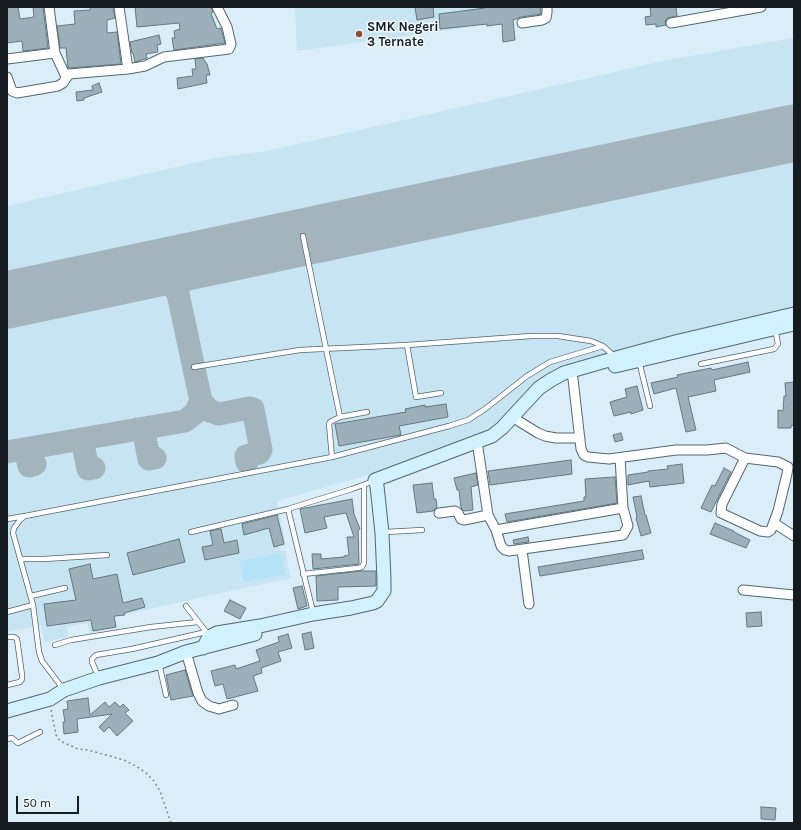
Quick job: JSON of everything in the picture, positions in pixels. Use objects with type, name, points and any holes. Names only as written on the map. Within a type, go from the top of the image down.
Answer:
[{"type":"street","points":[[49,7],[55,53],[66,77]]},
{"type":"street","points":[[119,7],[128,69]]},
{"type":"street","points":[[7,77],[12,91],[17,93],[58,86],[69,74],[73,73],[128,69],[145,66],[164,57],[229,49],[231,44],[227,27],[217,7]]},
{"type":"street","points":[[522,23],[546,18],[547,7]]},
{"type":"street","points":[[671,22],[761,7]]},
{"type":"street","points":[[7,59],[55,53]]},
{"type":"street","points":[[375,483],[393,479],[478,448],[500,438],[516,420],[541,397],[572,375],[617,361],[774,324],[794,314]]},
{"type":"street","points":[[774,324],[794,324]]},
{"type":"street","points":[[572,375],[581,449],[584,455],[588,457],[596,459],[620,458],[676,450],[707,450],[726,448],[744,458],[778,462],[788,467],[774,523],[771,530],[768,532],[721,513],[722,504],[744,458]]},
{"type":"street","points":[[516,420],[545,436],[556,438],[580,438]]},
{"type":"street","points":[[375,483],[492,436],[516,420]]},
{"type":"street","points":[[478,448],[488,515],[496,530],[501,546],[505,550],[522,550],[623,535],[628,526],[623,508],[620,458]]},
{"type":"street","points":[[7,711],[50,699],[64,690],[99,678],[158,663],[186,652],[283,626],[376,607],[384,602],[389,594],[389,580],[386,532],[375,483]]},
{"type":"street","points":[[203,648],[207,634],[260,626],[373,603],[384,591],[382,540],[375,483]]},
{"type":"street","points":[[496,530],[623,508]]},
{"type":"street","points":[[439,513],[455,511],[461,519],[464,520],[488,515]]},
{"type":"street","points":[[774,523],[794,536]]},
{"type":"street","points":[[522,550],[529,604]]},
{"type":"street","points":[[743,590],[794,596]]},
{"type":"street","points":[[186,652],[198,693],[202,701],[209,706],[220,709],[233,705]]},
{"type":"lane","points":[[303,236],[340,417]]},
{"type":"lane","points":[[701,364],[774,349],[778,344],[774,324]]},
{"type":"lane","points":[[194,367],[295,350],[407,345],[531,336],[558,336],[578,338],[595,342],[603,346],[617,361]]},
{"type":"lane","points":[[407,345],[416,397],[441,393]]},
{"type":"lane","points":[[7,519],[332,457],[449,426],[468,420],[485,409],[527,376],[550,362],[603,346]]},
{"type":"lane","points":[[638,357],[650,406]]},
{"type":"lane","points":[[332,457],[330,422],[340,417],[367,412]]},
{"type":"lane","points":[[191,532],[288,509],[375,483],[364,563],[362,567],[303,574]]},
{"type":"lane","points":[[288,509],[313,614]]},
{"type":"lane","points":[[25,516],[17,523],[14,533],[33,605],[40,652],[42,660],[64,690]]},
{"type":"lane","points":[[386,532],[422,530]]},
{"type":"lane","points":[[21,559],[107,555]]},
{"type":"lane","points":[[31,596],[65,588]]},
{"type":"lane","points":[[7,612],[33,605]]},
{"type":"lane","points":[[99,678],[92,662],[92,659],[96,655],[207,634],[186,606]]},
{"type":"lane","points":[[55,645],[71,640],[151,627],[198,622]]},
{"type":"lane","points":[[7,637],[14,637],[17,639],[22,676],[20,682],[7,685]]},
{"type":"lane","points":[[158,663],[166,695]]},
{"type":"lane","points":[[7,739],[12,738],[18,743],[40,732]]},
{"type":"path","points":[[50,699],[56,735],[60,741],[78,749],[88,750],[124,760],[146,773],[154,781],[160,791],[171,823]]},
{"type":"shaded area","name":"SMK Negeri 3 Ternate","points":[[295,7],[547,7],[548,16],[297,51]]},
{"type":"shaded area","points":[[794,38],[794,311],[619,352],[610,352],[572,363],[554,374],[491,430],[375,473],[277,501],[286,546],[279,546],[280,551],[285,550],[291,578],[115,617],[116,628],[90,633],[87,623],[67,627],[68,637],[44,642],[41,625],[7,632],[7,206],[215,158],[267,151],[668,60]]},
{"type":"shaded area","points":[[281,553],[285,574],[244,582],[240,561]]},
{"type":"building","points":[[7,7],[18,7],[20,19],[34,17],[33,7],[43,7],[48,48],[23,51],[22,41],[7,43]]},
{"type":"building","points":[[90,7],[113,7],[115,18],[107,20],[107,33],[117,32],[121,64],[68,68],[66,48],[60,48],[57,26],[75,24],[74,11],[90,10]]},
{"type":"building","points":[[135,7],[211,7],[213,12],[211,13],[217,29],[221,28],[225,43],[174,50],[172,38],[175,38],[174,31],[180,29],[179,23],[137,27]]},
{"type":"building","points":[[415,7],[433,7],[434,17],[417,20]]},
{"type":"building","points":[[485,7],[540,7],[541,14],[521,17],[513,20],[515,40],[503,42],[502,24],[487,26],[487,24],[440,29],[439,14]]},
{"type":"building","points":[[650,7],[676,7],[677,16],[667,18],[665,21],[666,25],[656,27],[656,24],[646,25],[645,17],[651,16]]},
{"type":"building","points":[[159,35],[161,44],[157,45],[158,52],[146,54],[147,58],[135,62],[130,42]]},
{"type":"building","points":[[203,58],[207,64],[210,75],[206,75],[207,83],[178,89],[177,78],[193,76],[192,69],[196,69],[195,59]]},
{"type":"building","points":[[99,83],[102,92],[84,98],[84,100],[77,101],[76,92],[93,90],[92,86]]},
{"type":"building","points":[[748,362],[750,372],[714,380],[716,391],[688,397],[696,430],[686,432],[676,388],[654,394],[651,383],[678,377],[677,375],[711,368],[712,370]]},
{"type":"building","points":[[794,382],[794,426],[791,425],[791,428],[778,428],[778,410],[783,411],[784,396],[786,396],[785,383]]},
{"type":"building","points":[[637,386],[643,410],[631,414],[631,412],[614,416],[610,402],[627,397],[625,389]]},
{"type":"building","points":[[446,404],[448,417],[399,426],[401,435],[339,446],[335,424],[406,412],[405,409],[425,405],[425,407]]},
{"type":"building","points":[[621,433],[623,440],[615,442],[613,435]]},
{"type":"building","points":[[571,460],[572,474],[490,485],[488,471]]},
{"type":"building","points":[[682,464],[684,483],[650,487],[649,481],[628,485],[628,475],[668,469],[667,466]]},
{"type":"building","points":[[724,468],[731,472],[711,512],[701,508],[712,485],[715,486]]},
{"type":"building","points":[[476,473],[478,485],[471,487],[473,510],[464,511],[461,508],[459,490],[457,490],[454,478]]},
{"type":"building","points":[[615,477],[617,503],[507,522],[505,514],[584,501],[584,497],[586,497],[585,479]]},
{"type":"building","points":[[432,483],[434,499],[436,499],[437,507],[433,511],[417,513],[413,485]]},
{"type":"building","points":[[641,496],[651,533],[641,536],[636,518],[633,497]]},
{"type":"building","points":[[352,499],[354,514],[360,529],[358,530],[359,564],[313,569],[312,554],[321,554],[321,559],[344,557],[349,555],[347,537],[354,537],[346,513],[324,517],[327,528],[305,533],[300,509]]},
{"type":"building","points":[[277,515],[284,544],[274,547],[269,528],[244,535],[242,524]]},
{"type":"building","points":[[715,523],[750,540],[746,548],[710,534]]},
{"type":"building","points":[[221,529],[224,543],[237,540],[239,553],[205,560],[202,547],[213,545],[210,531]]},
{"type":"building","points":[[528,537],[529,542],[514,544],[513,540]]},
{"type":"building","points":[[179,539],[185,562],[133,575],[127,553]]},
{"type":"building","points":[[642,550],[644,559],[540,576],[538,567]]},
{"type":"building","points":[[90,564],[93,579],[117,574],[123,603],[142,598],[145,607],[124,613],[125,615],[114,616],[116,627],[93,631],[91,620],[47,626],[44,604],[76,600],[69,569]]},
{"type":"building","points":[[361,571],[376,571],[376,586],[338,587],[338,600],[317,601],[316,576]]},
{"type":"building","points":[[302,586],[307,606],[298,609],[293,588]]},
{"type":"building","points":[[230,600],[246,608],[240,619],[224,611]]},
{"type":"building","points":[[761,612],[762,626],[747,627],[746,613]]},
{"type":"building","points":[[311,632],[314,648],[305,650],[302,634]]},
{"type":"building","points":[[288,634],[292,648],[278,652],[281,661],[261,668],[262,673],[253,676],[258,691],[227,699],[223,684],[215,686],[211,671],[235,665],[236,669],[260,661],[256,650],[279,642],[278,637]]},
{"type":"building","points":[[185,670],[193,696],[171,700],[166,675]]},
{"type":"building","points":[[88,698],[90,715],[105,702],[109,707],[115,702],[120,707],[123,704],[129,710],[125,713],[133,721],[117,736],[109,727],[104,732],[99,727],[112,714],[77,719],[78,732],[64,734],[63,722],[65,722],[63,710],[68,709],[67,701]]},
{"type":"building","points":[[761,807],[776,808],[775,820],[761,819]]},
{"type":"taxiway","points":[[178,294],[178,286],[184,271],[196,259]]},
{"type":"taxiway","points":[[7,452],[185,421],[195,413],[201,401],[178,294],[172,284],[165,277],[143,270]]},
{"type":"taxiway","points":[[201,401],[210,411],[219,414],[249,408],[253,409],[261,450],[259,453],[246,456],[247,462]]},
{"type":"taxiway","points":[[137,429],[144,433],[149,459],[155,458]]},
{"type":"taxiway","points":[[77,440],[83,444],[88,469],[94,468]]},
{"type":"taxiway","points":[[22,450],[26,453],[29,466],[35,464]]},
{"type":"runway","points":[[7,300],[794,133]]},
{"type":"place","name":"SMK Negeri 3 Ternate","points":[[359,34]]}]
